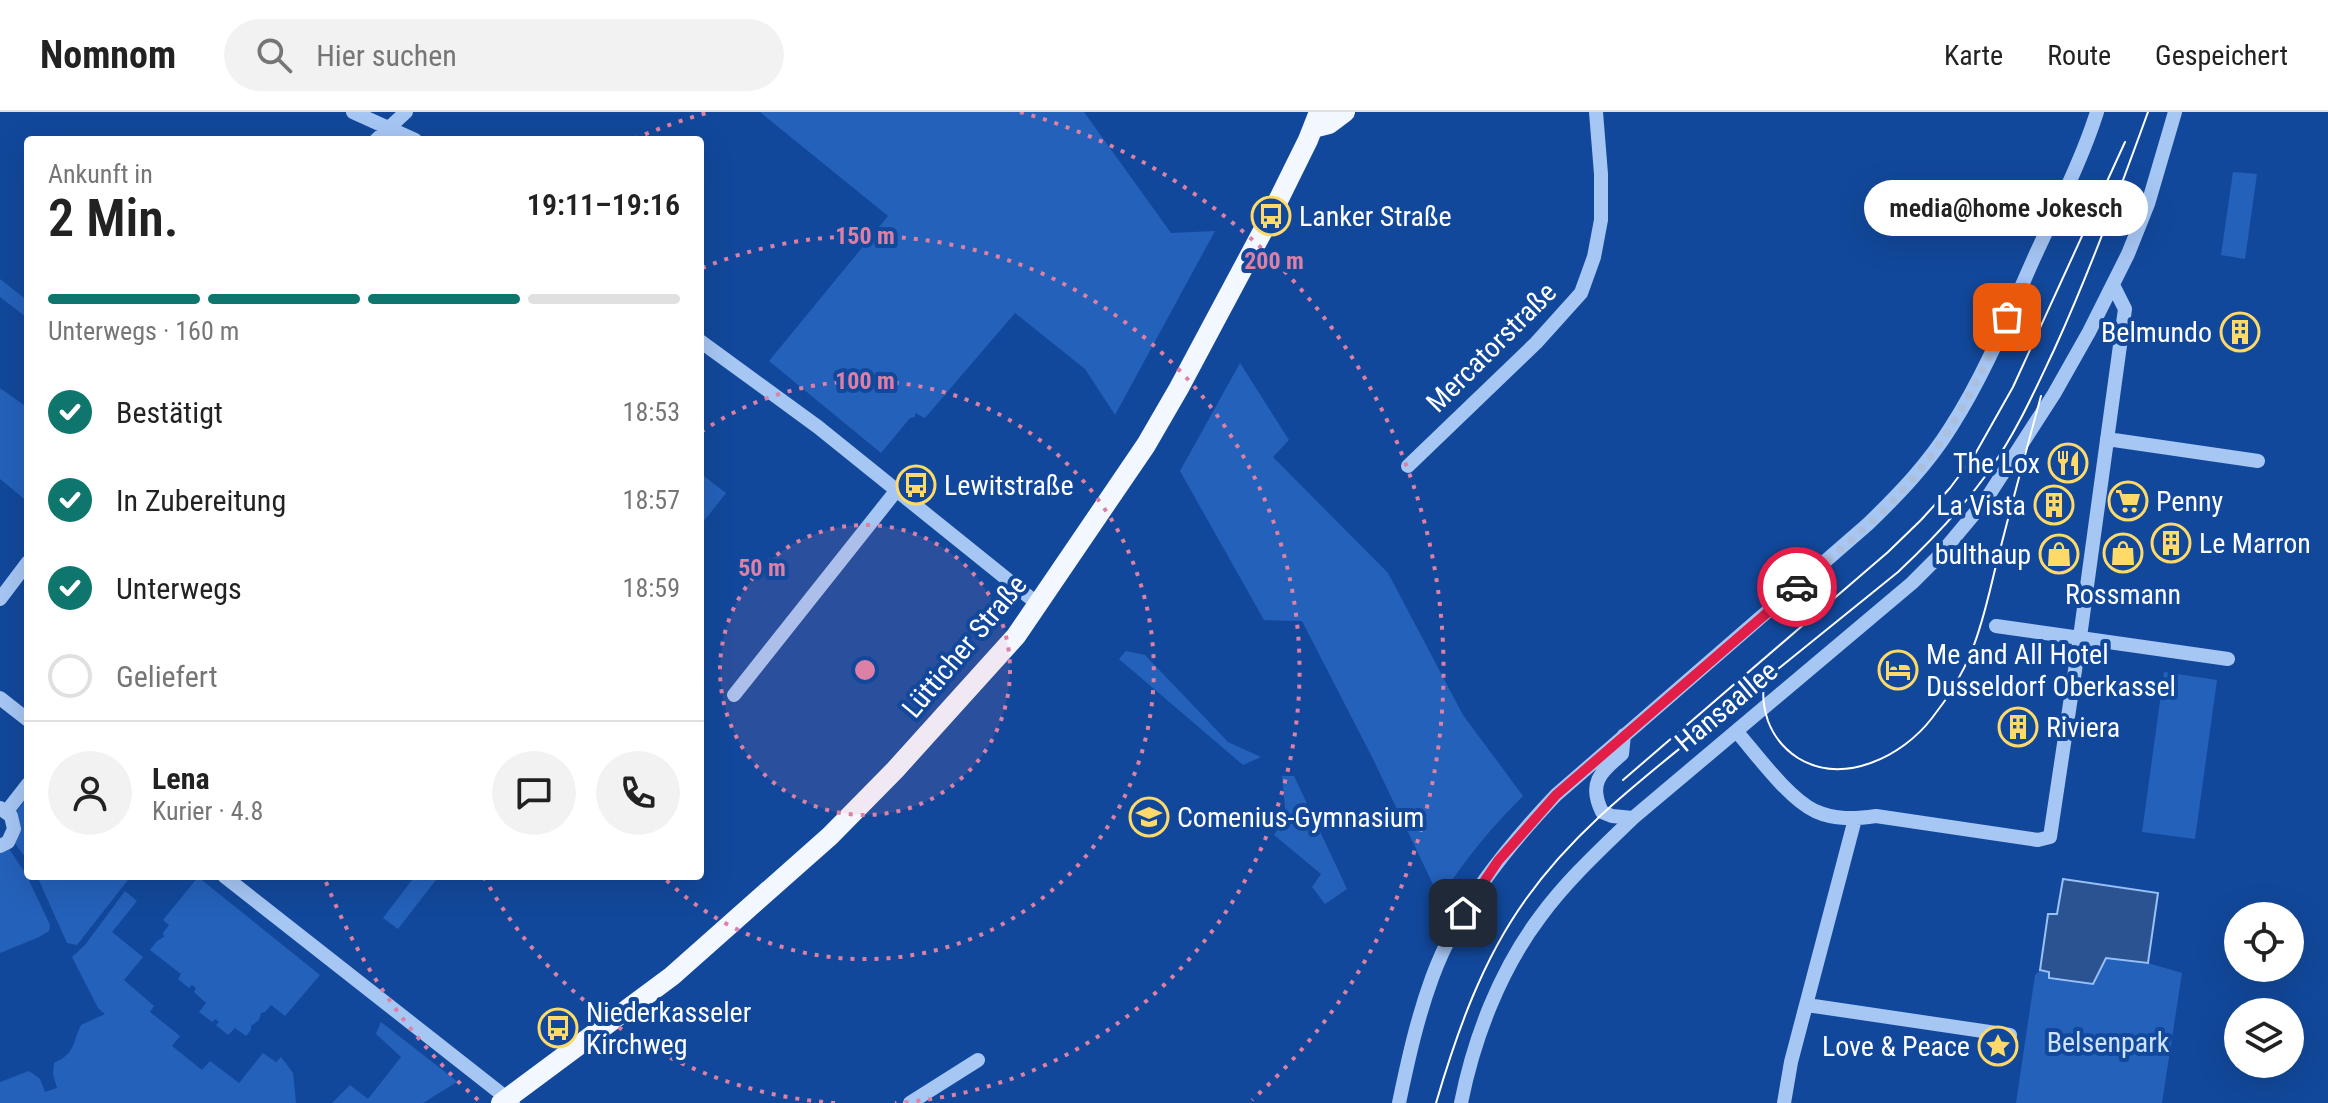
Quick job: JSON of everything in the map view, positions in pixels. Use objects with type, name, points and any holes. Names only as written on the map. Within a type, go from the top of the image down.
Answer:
[{"type":"main road","points":[[1316,120],[1329,124],[1345,112]]},
{"type":"main road","name":"Lütticher Straße","points":[[480,1103],[507,1101],[672,976],[830,836],[1016,636],[1146,445],[1241,275],[1316,120]]},
{"type":"street","points":[[353,112],[406,136]]},
{"type":"street","points":[[380,136],[406,112]]},
{"type":"street","name":"Mercatorstraße","points":[[1408,466],[1536,343],[1581,293],[1594,257],[1601,220],[1596,112]]},
{"type":"street","name":"Hansaallee","points":[[1399,1103],[1425,998],[1448,941],[1491,870],[1524,829],[1556,795],[1868,524],[1930,458],[1985,365],[2097,112]]},
{"type":"street","name":"Hansaallee","points":[[1461,1103],[1473,1052],[1486,1019],[1519,949],[1553,901],[1633,818],[1912,583],[1985,501],[2054,394],[2113,285],[2148,204],[2175,112]]},
{"type":"street","points":[[1737,732],[1766,767],[1814,811],[1834,817],[1855,819],[1876,816],[2038,840],[2050,837],[2125,309],[2113,285]]},
{"type":"street","points":[[704,344],[809,420],[1039,605]]},
{"type":"street","points":[[2107,439],[2258,461]]},
{"type":"street","points":[[734,695],[896,491]]},
{"type":"street","points":[[0,599],[24,567]]},
{"type":"street","points":[[1996,626],[2228,659]]},
{"type":"street","points":[[0,698],[24,717]]},
{"type":"street","name":"Hansaallee","points":[[1624,735],[1622,754],[1602,773],[1596,782],[1595,792],[1602,812],[1633,818]]},
{"type":"street","points":[[0,846],[8,842],[14,829],[11,816],[3,809],[24,788]]},
{"type":"street","points":[[1784,1103],[1791,1062],[1855,819]]},
{"type":"street","points":[[229,880],[507,1101]]},
{"type":"street","points":[[1807,1005],[2010,1035]]},
{"type":"street","points":[[910,1103],[978,1060]]},
{"type":"green space","points":[[760,112],[1084,112],[1171,233],[1215,231],[1115,415],[1085,369],[1015,313],[925,418],[915,413],[915,417],[910,418],[881,453],[769,361],[888,216]]},
{"type":"green space","points":[[2233,172],[2257,174],[2245,259],[2221,255]]},
{"type":"green space","points":[[0,279],[24,298],[24,315],[0,297]]},
{"type":"green space","points":[[1240,363],[1289,440],[1273,457],[1388,573],[1463,715],[1523,796],[1478,845],[1440,899],[1302,621],[1264,620],[1180,471]]},
{"type":"green space","points":[[0,388],[24,405],[24,499],[0,479]]},
{"type":"green space","points":[[704,476],[726,493],[704,521]]},
{"type":"green space","points":[[1126,651],[1145,655],[1228,742],[1261,757],[1243,765],[1119,659]]},
{"type":"green space","points":[[2164,672],[2217,680],[2195,839],[2142,832]]},
{"type":"green space","points":[[1282,776],[1294,776],[1347,889],[1325,904],[1312,887],[1321,874],[1274,835],[1286,817]]},
{"type":"green space","points":[[24,801],[24,856],[14,842],[16,812]]},
{"type":"green space","points":[[7,846],[24,871],[24,880],[29,880],[50,925],[49,931],[39,937],[0,953],[0,849]]},
{"type":"green space","points":[[39,880],[128,880],[77,945],[67,943]]},
{"type":"green space","points":[[196,880],[202,880],[320,975],[285,1016],[271,1005],[261,1013],[246,1036],[235,1028],[228,1035],[216,1025],[219,1022],[215,1019],[212,1022],[199,1012],[206,1003],[194,992],[196,988],[192,985],[189,988],[178,979],[181,974],[150,950],[164,937],[163,933],[169,925],[163,920]]},
{"type":"green space","points":[[412,880],[436,880],[398,929],[383,918]]},
{"type":"green space","points":[[125,891],[137,901],[112,932],[143,957],[124,980],[154,1006],[150,1012],[180,1036],[172,1046],[202,1070],[210,1061],[239,1083],[263,1053],[276,1062],[281,1057],[293,1073],[296,1103],[0,1103],[0,1082],[29,1071],[40,1079],[45,1092],[57,1088],[54,1063],[70,1051],[81,1025],[105,1014],[98,1008],[72,957],[85,945]]},
{"type":"green space","name":"Belsenpark","points":[[2106,958],[2148,963],[2182,973],[2162,1103],[2016,1103],[2035,975],[2040,970],[2050,972],[2049,978]]},
{"type":"green space","points":[[381,1022],[457,1082],[423,1103],[332,1103],[350,1085],[368,1099],[401,1057],[376,1034]]},
{"type":"shaded area","points":[[2063,879],[2158,893],[2148,963],[2106,958],[2093,984],[2049,978],[2049,972],[2040,970],[2048,914],[2057,914]]},
{"type":"tram line","points":[[1436,1103],[1462,1023],[1484,972],[1510,922],[1545,874],[1587,829],[1633,787],[1898,572],[1947,523],[1991,468],[2025,410],[2067,321],[2148,112]]},
{"type":"tram line","points":[[1623,780],[1888,552],[1950,488],[1974,456],[2013,387],[2125,142]]},
{"type":"tram line","points":[[1767,673],[1764,703],[1773,732],[1798,758],[1816,766],[1853,768],[1871,763],[1889,755],[1920,732],[1955,685],[1977,638],[2041,396]]},
{"type":"way so far","points":[[1797,587],[1886,507],[1930,458],[1967,400],[2007,317]]},
{"type":"place","name":"Lanker Straße","points":[[1271,216]]},
{"type":"place","name":"media@home Jokesch","points":[[2007,317]]},
{"type":"place","name":"Belmundo","points":[[2240,332]]},
{"type":"place","name":"The Lox","points":[[2068,463]]},
{"type":"place","name":"Lewitstraße","points":[[916,485]]},
{"type":"place","name":"Penny","points":[[2128,501]]},
{"type":"place","name":"La Vista","points":[[2054,505]]},
{"type":"place","name":"Le Marron","points":[[2171,543]]},
{"type":"place","name":"Rossmann","points":[[2123,553]]},
{"type":"place","name":"bulthaup","points":[[2059,554]]},
{"type":"place","name":"Me and All Hotel Dusseldorf Oberkassel","points":[[1898,670]]},
{"type":"place","name":"Riviera","points":[[2018,727]]},
{"type":"place","name":"Comenius-Gymnasium","points":[[1149,817]]},
{"type":"place","name":"Niederkasseler Kirchweg","points":[[558,1028]]},
{"type":"place","name":"Love & Peace","points":[[1998,1046]]},
{"type":"route","points":[[1463,913],[1498,861],[1556,795],[1797,587]]}]
